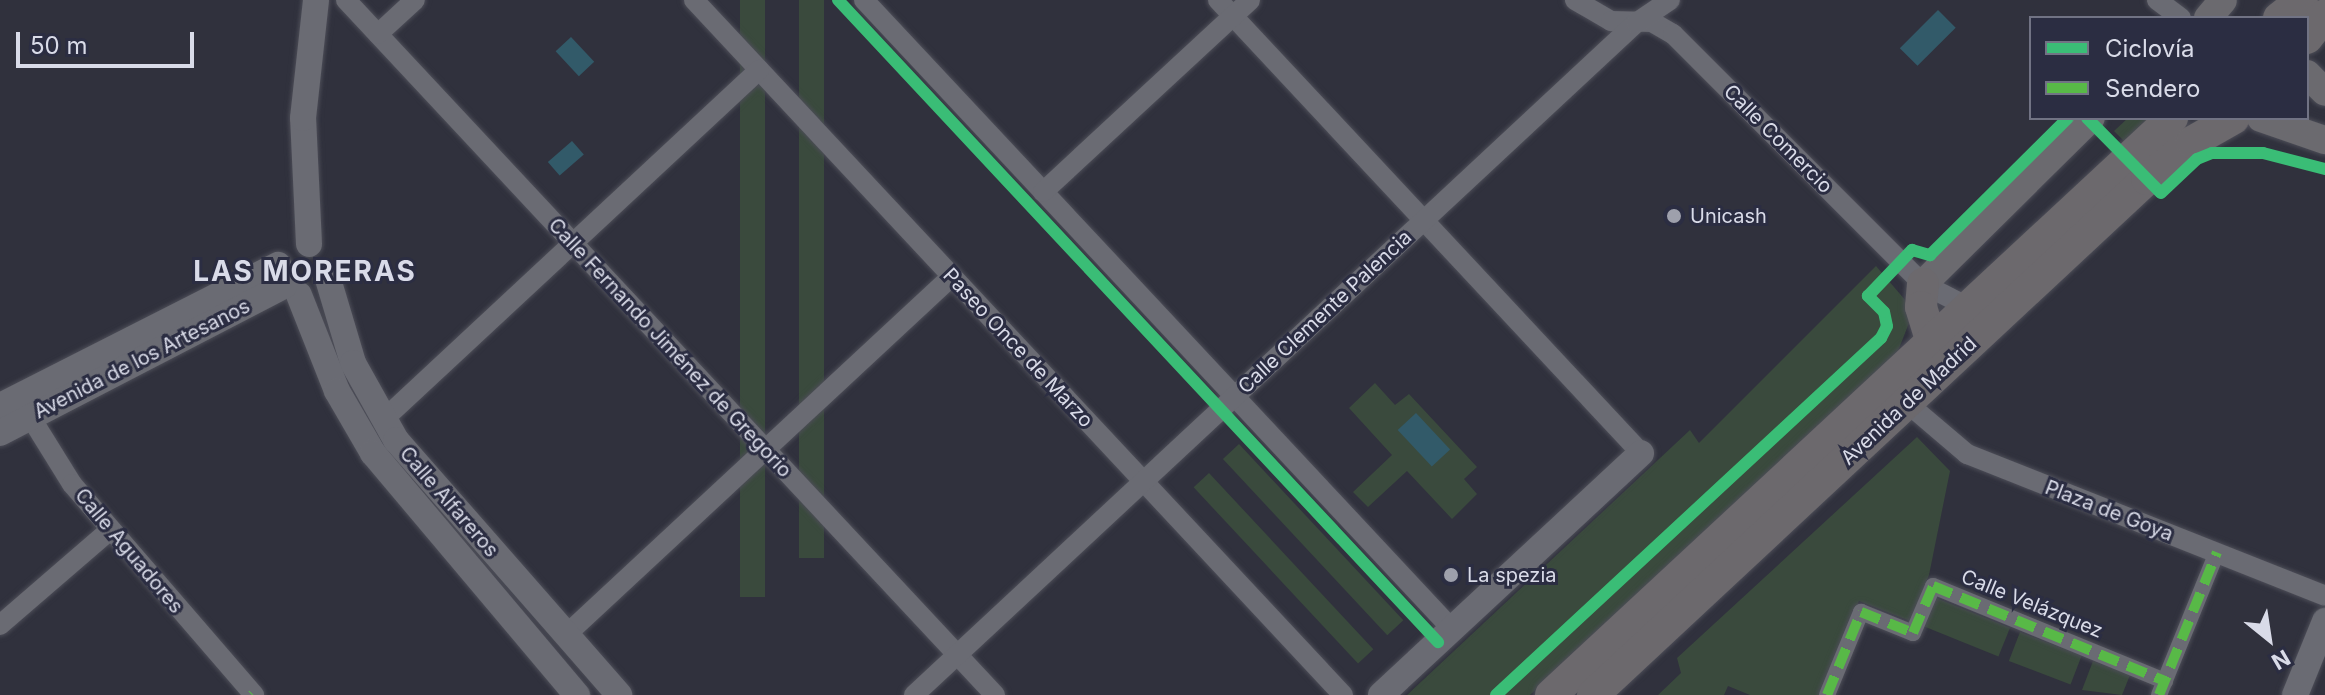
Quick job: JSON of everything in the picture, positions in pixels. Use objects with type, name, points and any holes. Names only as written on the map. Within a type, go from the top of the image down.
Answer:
[{"type":"main road","points":[[2210,16],[2223,0]]},
{"type":"main road","points":[[2282,16],[2302,0]]},
{"type":"main road","points":[[2309,35],[2325,15]]},
{"type":"main road","points":[[2309,76],[2325,92]]},
{"type":"main road","points":[[1932,342],[1921,307],[1923,284],[2089,120]]},
{"type":"main road","name":"Avenida de Madrid","points":[[1551,695],[2170,120]]},
{"type":"main road","name":"Avenida de Madrid","points":[[1593,695],[2147,179],[2192,142],[2230,120]]},
{"type":"main road","points":[[2267,120],[2325,140]]},
{"type":"street","points":[[309,244],[289,248],[287,282],[318,291],[328,279],[328,259],[309,244],[303,118],[316,0]]},
{"type":"street","name":"Calle Fernando Jiménez de Gregorio","points":[[346,0],[995,695]]},
{"type":"street","points":[[378,34],[415,0]]},
{"type":"street","name":"Paseo Once de Marzo","points":[[694,0],[1343,695]]},
{"type":"street","points":[[864,0],[1452,629]]},
{"type":"street","points":[[1218,0],[1641,453],[1381,695]]},
{"type":"street","points":[[1043,192],[1250,0]]},
{"type":"street","name":"Calle Comercio","points":[[1575,0],[1611,21],[1659,25],[1684,43],[1923,284],[1968,307]]},
{"type":"street","name":"Calle Clemente Palencia","points":[[914,695],[1636,23],[1670,0]]},
{"type":"street","points":[[2157,0],[2178,16]]},
{"type":"street","points":[[383,420],[759,70]]},
{"type":"street","points":[[566,635],[951,277]]},
{"type":"street","name":"Calle Alfareros","points":[[328,279],[353,363],[383,420],[415,463],[619,695]]},
{"type":"street","name":"Calle Alfareros","points":[[287,282],[322,359],[373,453],[577,695]]},
{"type":"street","name":"Avenida de los Artesanos","points":[[0,433],[16,406],[287,282]]},
{"type":"street","name":"Plaza de Goya","points":[[1907,403],[1967,454],[2325,596]]},
{"type":"street","name":"Calle Aguadores","points":[[16,406],[109,531],[253,695]]},
{"type":"street","points":[[0,625],[109,531]]},
{"type":"street","points":[[2162,688],[2217,552]]},
{"type":"street","name":"Calle Velázquez","points":[[1827,695],[1861,612],[1913,633],[1933,586],[2162,688]]},
{"type":"street","points":[[2295,695],[2325,621]]},
{"type":"green space","points":[[740,0],[765,0],[765,597],[740,597]]},
{"type":"green space","points":[[799,0],[824,0],[824,558],[799,558]]},
{"type":"green space","points":[[2126,120],[2149,120],[2125,142],[2114,131]]},
{"type":"green space","points":[[1876,266],[1906,301],[1909,323],[1896,356],[1530,695],[1407,695],[1690,430],[1699,443]]},
{"type":"green space","points":[[1375,383],[1395,405],[1409,394],[1477,467],[1464,479],[1477,494],[1452,519],[1407,471],[1368,507],[1353,492],[1392,455],[1349,408]]},
{"type":"green space","points":[[1917,437],[1950,471],[1929,575],[1910,621],[1859,601],[1819,695],[1750,695],[1728,686],[1724,695],[1658,695],[1681,673],[1677,658]]},
{"type":"green space","points":[[1239,444],[1403,620],[1387,635],[1223,459]]},
{"type":"green space","points":[[1209,473],[1373,649],[1358,664],[1194,487]]},
{"type":"green space","points":[[1934,597],[2010,628],[1998,656],[1922,626]]},
{"type":"green space","points":[[2020,632],[2082,656],[2071,685],[2009,661]]},
{"type":"green space","points":[[2093,661],[2130,675],[2122,695],[2082,690]]},
{"type":"water","points":[[1938,10],[1956,28],[1917,66],[1900,48]]},
{"type":"water","points":[[571,37],[594,62],[579,76],[556,51]]},
{"type":"water","points":[[572,141],[584,155],[560,176],[548,162]]},
{"type":"water","points":[[1416,413],[1450,450],[1432,467],[1398,430]]},
{"type":"marked path","points":[[2159,695],[2217,552]]},
{"type":"marked path","points":[[1827,695],[1861,612],[1913,633],[1933,586],[2165,681]]},
{"type":"cycle path","points":[[838,0],[1438,642]]},
{"type":"cycle path","points":[[1496,695],[1881,338],[1887,326],[1884,312],[1868,296],[1912,250],[1930,255],[2066,120]]},
{"type":"cycle path","points":[[2089,120],[2161,193],[2197,159],[2212,153],[2263,153],[2325,169]]},
{"type":"place","name":"Unicash","points":[[1674,216]]},
{"type":"place","name":"La spezia","points":[[1451,575]]},
{"type":"district","name":"LAS MORERAS","points":[[305,271]]}]
